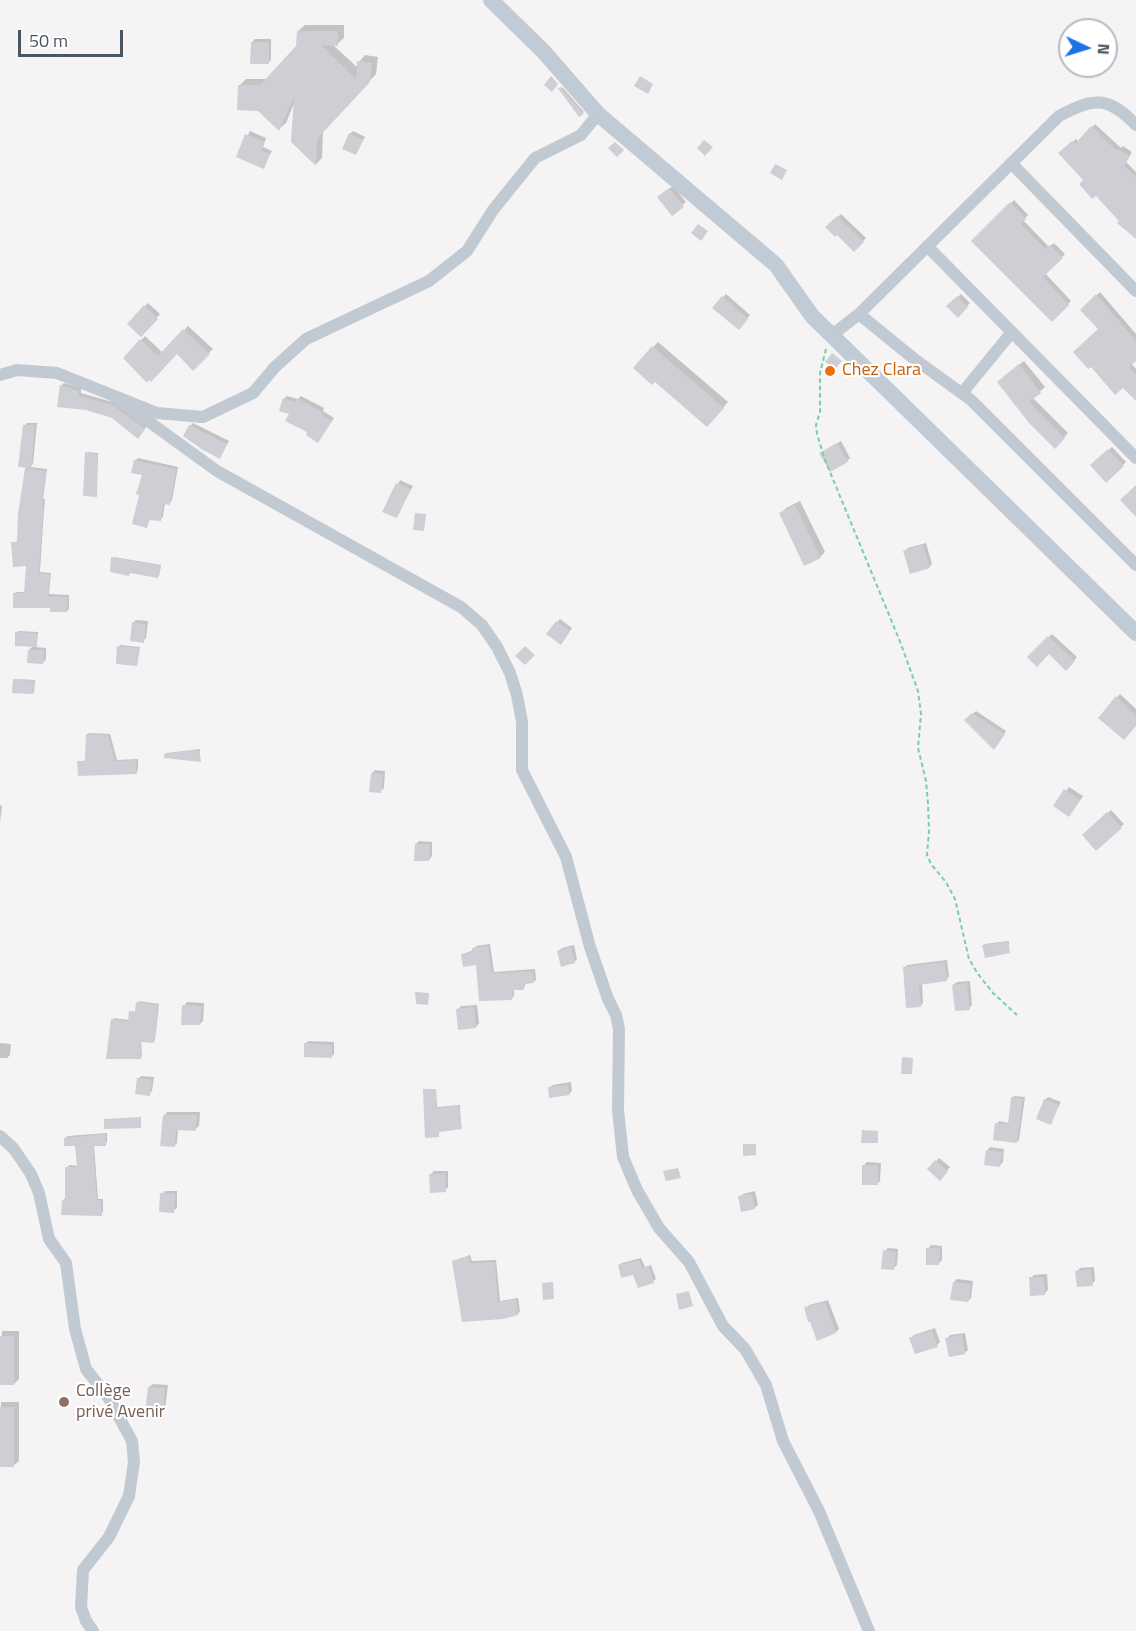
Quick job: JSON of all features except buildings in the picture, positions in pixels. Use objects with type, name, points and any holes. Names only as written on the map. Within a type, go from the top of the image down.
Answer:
[{"type":"main road","points":[[491,0],[544,52],[598,114],[776,265],[812,316],[1136,633]]},
{"type":"street","points":[[832,334],[859,314],[1059,116],[1077,106],[1096,101],[1112,105],[1136,125]]},
{"type":"street","points":[[0,375],[17,370],[57,373],[157,413],[203,417],[253,393],[275,367],[306,339],[429,281],[467,251],[493,210],[535,158],[581,135],[598,114]]},
{"type":"street","points":[[1011,163],[1136,291]]},
{"type":"street","points":[[927,246],[1136,458]]},
{"type":"street","points":[[859,314],[913,358],[971,400],[1136,565]]},
{"type":"street","points":[[962,393],[1012,332]]},
{"type":"street","points":[[115,397],[217,471],[461,607],[482,625],[498,647],[517,695],[522,723],[522,770],[566,857],[590,947],[620,1029],[618,1110],[623,1157],[637,1190],[659,1228],[689,1262],[723,1326],[745,1349],[766,1385],[783,1441],[819,1511],[868,1631]]},
{"type":"street","points":[[0,1136],[14,1149],[30,1174],[39,1193],[49,1239],[66,1263],[75,1329],[86,1369],[108,1397],[132,1441],[134,1462],[129,1496],[109,1537],[83,1570],[81,1607],[93,1631]]},
{"type":"path","points":[[832,334],[820,373],[820,412],[816,425],[817,434],[825,460],[918,691],[921,714],[918,748],[926,781],[928,803],[927,855],[955,899],[969,959],[993,993],[1017,1015]]},
{"type":"place","name":"Chez Clara","points":[[830,371]]},
{"type":"place","name":"Collège privé Avenir","points":[[64,1402]]}]
